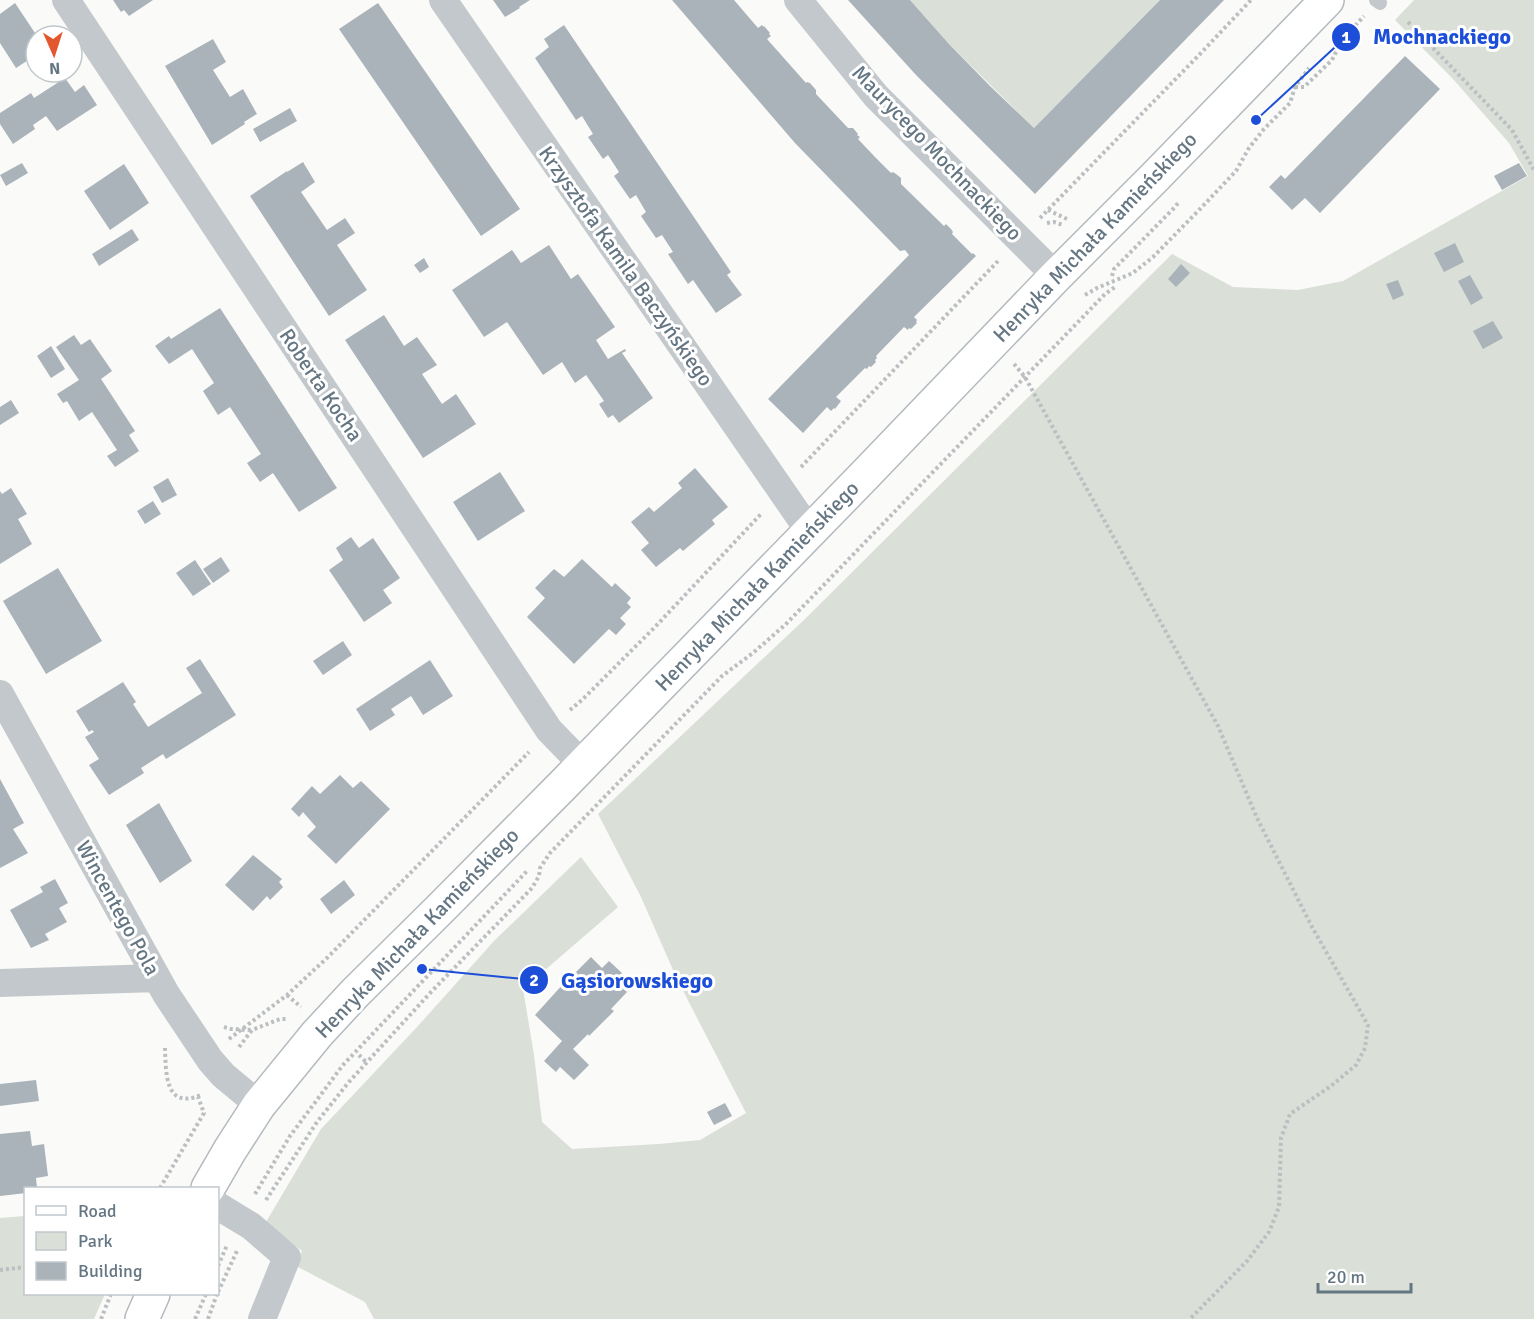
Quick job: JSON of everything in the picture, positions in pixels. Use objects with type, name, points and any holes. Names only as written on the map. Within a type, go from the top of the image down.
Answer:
[{"type":"street","name":"Roberta Kocha","points":[[66,0],[549,730],[583,765]]},
{"type":"street","name":"Krzysztofa Kamila Baczyńskiego","points":[[443,0],[810,532]]},
{"type":"street","name":"Maurycego Mochnackiego","points":[[798,0],[876,96],[1056,276]]},
{"type":"street","name":"Henryka Michała Kamieńskiego","points":[[209,1187],[259,1105],[317,1034],[355,993],[583,765],[1056,276],[1327,0]]},
{"type":"street","name":"Wincentego Pola","points":[[0,694],[157,978],[189,1029],[221,1072],[259,1105]]},
{"type":"street","points":[[0,983],[157,978]]},
{"type":"street","points":[[219,1207],[251,1226],[287,1257],[262,1319]]},
{"type":"street","points":[[142,1319],[152,1295]]},
{"type":"path","points":[[1035,222],[1251,0]]},
{"type":"path","points":[[1295,87],[1304,87],[1311,82],[1332,60],[1342,40],[1375,5]]},
{"type":"path","points":[[1408,22],[1512,130],[1534,170]]},
{"type":"path","points":[[1083,296],[1133,273],[1200,209],[1236,171],[1249,148],[1264,129],[1290,103],[1295,87],[1309,68]]},
{"type":"path","points":[[1112,276],[1114,269],[1174,208]]},
{"type":"path","points":[[1048,210],[1072,222]]},
{"type":"path","points":[[793,475],[992,268]]},
{"type":"path","points":[[265,1202],[317,1122],[348,1083],[431,992],[532,888],[539,876],[540,868],[550,853],[722,676],[785,625],[1115,285]]},
{"type":"path","points":[[1019,371],[1025,377],[1218,726],[1257,818],[1312,927],[1368,1025],[1365,1048],[1356,1065],[1290,1114],[1281,1138],[1280,1207],[1269,1232],[1247,1261],[1190,1319]]},
{"type":"path","points":[[566,713],[655,627],[765,508]]},
{"type":"path","points":[[223,1044],[287,995],[328,957],[536,745]]},
{"type":"path","points":[[250,1202],[290,1136],[343,1065],[530,868]]},
{"type":"path","points":[[287,995],[306,1011]]},
{"type":"path","points":[[221,1072],[252,1030],[280,1019],[291,1019]]},
{"type":"path","points":[[358,1055],[366,1062]]},
{"type":"path","points":[[161,1187],[204,1113],[199,1100]]},
{"type":"path","points":[[219,1289],[241,1243]]},
{"type":"path","points":[[0,1270],[24,1267]]},
{"type":"path","points":[[101,1319],[110,1295]]},
{"type":"path","points":[[195,1319],[205,1295]]},
{"type":"path","points":[[208,1319],[216,1295]]},
{"type":"green space","points":[[910,0],[1160,0],[1034,128],[949,44]]},
{"type":"green space","points":[[1414,0],[1534,0],[1534,1319],[374,1319],[365,1302],[296,1266],[302,1251],[266,1222],[321,1129],[494,941],[581,857],[618,907],[523,989],[542,1122],[572,1149],[700,1140],[746,1113],[677,979],[641,897],[598,814],[805,619],[1172,254],[1233,287],[1298,290],[1343,281],[1528,176],[1509,143],[1453,79],[1395,20]]},
{"type":"green space","points":[[24,1216],[24,1295],[105,1295],[94,1319],[0,1319],[0,1218]]},
{"type":"building","points":[[113,0],[153,0],[129,16],[124,10],[121,12]]},
{"type":"building","points":[[493,0],[530,0],[505,17]]},
{"type":"building","points":[[672,0],[734,0],[758,28],[764,26],[771,36],[767,39],[806,83],[810,83],[816,90],[816,94],[848,128],[853,128],[860,137],[858,139],[874,156],[891,173],[901,178],[901,184],[944,226],[946,224],[953,232],[952,234],[976,256],[914,317],[917,323],[908,330],[904,327],[876,356],[876,362],[871,367],[865,368],[836,397],[841,401],[835,409],[831,411],[827,407],[803,433],[768,399],[909,255],[905,250],[900,251],[795,143]]},
{"type":"building","points":[[848,0],[910,0],[949,44],[1034,128],[1160,0],[1224,0],[1035,194],[916,75]]},
{"type":"building","points":[[15,3],[29,24],[24,24],[24,63],[16,68],[0,43],[0,14]]},
{"type":"building","points":[[378,3],[520,209],[481,236],[339,29]]},
{"type":"building","points":[[564,25],[731,272],[727,275],[742,295],[716,313],[693,280],[688,284],[668,254],[673,252],[662,235],[656,238],[641,216],[646,212],[636,195],[630,199],[614,176],[619,172],[608,155],[603,159],[588,137],[593,134],[582,116],[576,120],[535,58],[549,47],[544,39]]},
{"type":"building","points":[[213,39],[226,62],[213,70],[230,97],[243,89],[257,114],[212,145],[165,66]]},
{"type":"building","points":[[1405,56],[1440,89],[1320,213],[1305,198],[1292,210],[1269,187],[1281,175],[1285,179]]},
{"type":"building","points":[[56,84],[69,84],[75,92],[84,85],[97,105],[57,131],[46,116],[33,125],[35,129],[13,144],[0,124],[0,113],[31,93],[34,98]]},
{"type":"building","points":[[290,108],[297,121],[260,142],[253,129]]},
{"type":"building","points":[[303,162],[315,182],[301,192],[327,230],[345,218],[355,233],[337,245],[367,290],[329,316],[250,196]]},
{"type":"building","points":[[22,163],[28,173],[6,186],[0,175]]},
{"type":"building","points":[[1519,163],[1527,176],[1502,190],[1494,176]]},
{"type":"building","points":[[124,164],[149,203],[110,230],[84,191]]},
{"type":"building","points":[[132,229],[139,240],[99,266],[92,254]]},
{"type":"building","points":[[1455,243],[1464,262],[1444,272],[1434,253]]},
{"type":"building","points":[[549,245],[571,279],[578,274],[615,327],[596,340],[608,359],[625,349],[626,351],[622,353],[653,398],[619,423],[613,415],[608,418],[599,404],[604,401],[586,375],[575,383],[562,362],[543,375],[507,322],[484,337],[452,290],[512,250],[521,263]]},
{"type":"building","points":[[424,258],[429,267],[420,273],[414,265]]},
{"type":"building","points":[[1181,264],[1190,273],[1176,287],[1168,279]]},
{"type":"building","points":[[1470,275],[1483,298],[1471,305],[1458,281]]},
{"type":"building","points":[[1398,280],[1404,295],[1393,300],[1386,284]]},
{"type":"building","points":[[220,308],[337,488],[299,512],[273,473],[260,482],[247,463],[261,454],[230,407],[218,415],[203,391],[214,383],[192,349],[169,364],[155,346],[169,336],[171,339]]},
{"type":"building","points":[[384,315],[404,346],[417,337],[437,365],[422,374],[442,404],[456,394],[476,424],[423,458],[345,340]]},
{"type":"building","points":[[1493,321],[1503,338],[1483,349],[1473,331]]},
{"type":"building","points":[[74,335],[81,345],[90,339],[112,371],[101,379],[135,431],[129,435],[139,451],[115,467],[107,456],[117,450],[92,412],[79,421],[67,401],[63,403],[57,394],[79,380],[56,347]]},
{"type":"building","points":[[51,346],[65,369],[51,378],[37,356]]},
{"type":"building","points":[[11,400],[19,413],[0,425],[0,407]]},
{"type":"building","points":[[695,468],[728,507],[712,520],[715,524],[683,551],[680,548],[656,567],[641,550],[649,543],[631,522],[649,507],[654,512],[682,488],[678,483]]},
{"type":"building","points":[[500,472],[525,511],[478,541],[453,502]]},
{"type":"building","points":[[168,478],[177,495],[162,503],[153,487]]},
{"type":"building","points":[[11,488],[27,514],[18,519],[32,544],[0,564],[0,491],[2,494]]},
{"type":"building","points":[[153,501],[161,514],[145,524],[137,511]]},
{"type":"building","points":[[351,537],[359,548],[373,538],[400,578],[383,590],[392,603],[364,622],[329,570],[343,560],[336,548]]},
{"type":"building","points":[[221,557],[230,571],[213,583],[203,569]]},
{"type":"building","points":[[582,559],[612,587],[615,583],[631,598],[627,603],[631,607],[620,618],[626,624],[616,635],[609,629],[574,664],[527,617],[545,598],[535,588],[554,569],[564,577]]},
{"type":"building","points":[[195,560],[211,584],[193,596],[176,573]]},
{"type":"building","points":[[58,568],[102,641],[46,674],[3,601]]},
{"type":"building","points":[[343,641],[352,655],[323,675],[313,661]]},
{"type":"building","points":[[200,659],[236,715],[166,759],[163,754],[141,768],[144,773],[109,795],[89,765],[99,759],[85,737],[94,732],[92,730],[89,732],[76,711],[123,682],[136,702],[133,704],[148,727],[202,693],[186,668]]},
{"type":"building","points":[[430,660],[453,696],[423,715],[411,696],[391,709],[395,715],[370,731],[356,709]]},
{"type":"building","points":[[340,775],[353,788],[361,781],[390,809],[336,864],[307,836],[316,827],[303,812],[299,817],[291,809],[312,786],[320,794]]},
{"type":"building","points":[[0,779],[24,823],[13,829],[28,853],[0,868]]},
{"type":"building","points":[[159,803],[192,861],[160,883],[126,825]]},
{"type":"building","points":[[253,855],[282,879],[279,882],[283,887],[270,900],[267,896],[253,911],[225,885]]},
{"type":"building","points":[[55,879],[68,903],[59,908],[67,922],[45,934],[49,940],[31,948],[10,910],[43,892],[40,887]]},
{"type":"building","points":[[344,880],[355,895],[331,914],[320,899]]},
{"type":"building","points":[[591,957],[602,968],[609,961],[622,973],[615,980],[627,992],[611,1009],[614,1011],[573,1049],[589,1065],[574,1080],[560,1067],[556,1072],[544,1061],[562,1041],[535,1015],[574,972]]},
{"type":"building","points":[[36,1080],[39,1101],[0,1106],[0,1084]]},
{"type":"building","points":[[725,1103],[732,1116],[714,1125],[707,1112]]},
{"type":"building","points":[[30,1131],[32,1146],[44,1144],[48,1176],[36,1178],[37,1187],[24,1187],[24,1193],[0,1196],[0,1134]]},
{"type":"place","name":"Mochnackiego","points":[[1256,120]]},
{"type":"place","name":"Gąsiorowskiego","points":[[422,969]]}]
